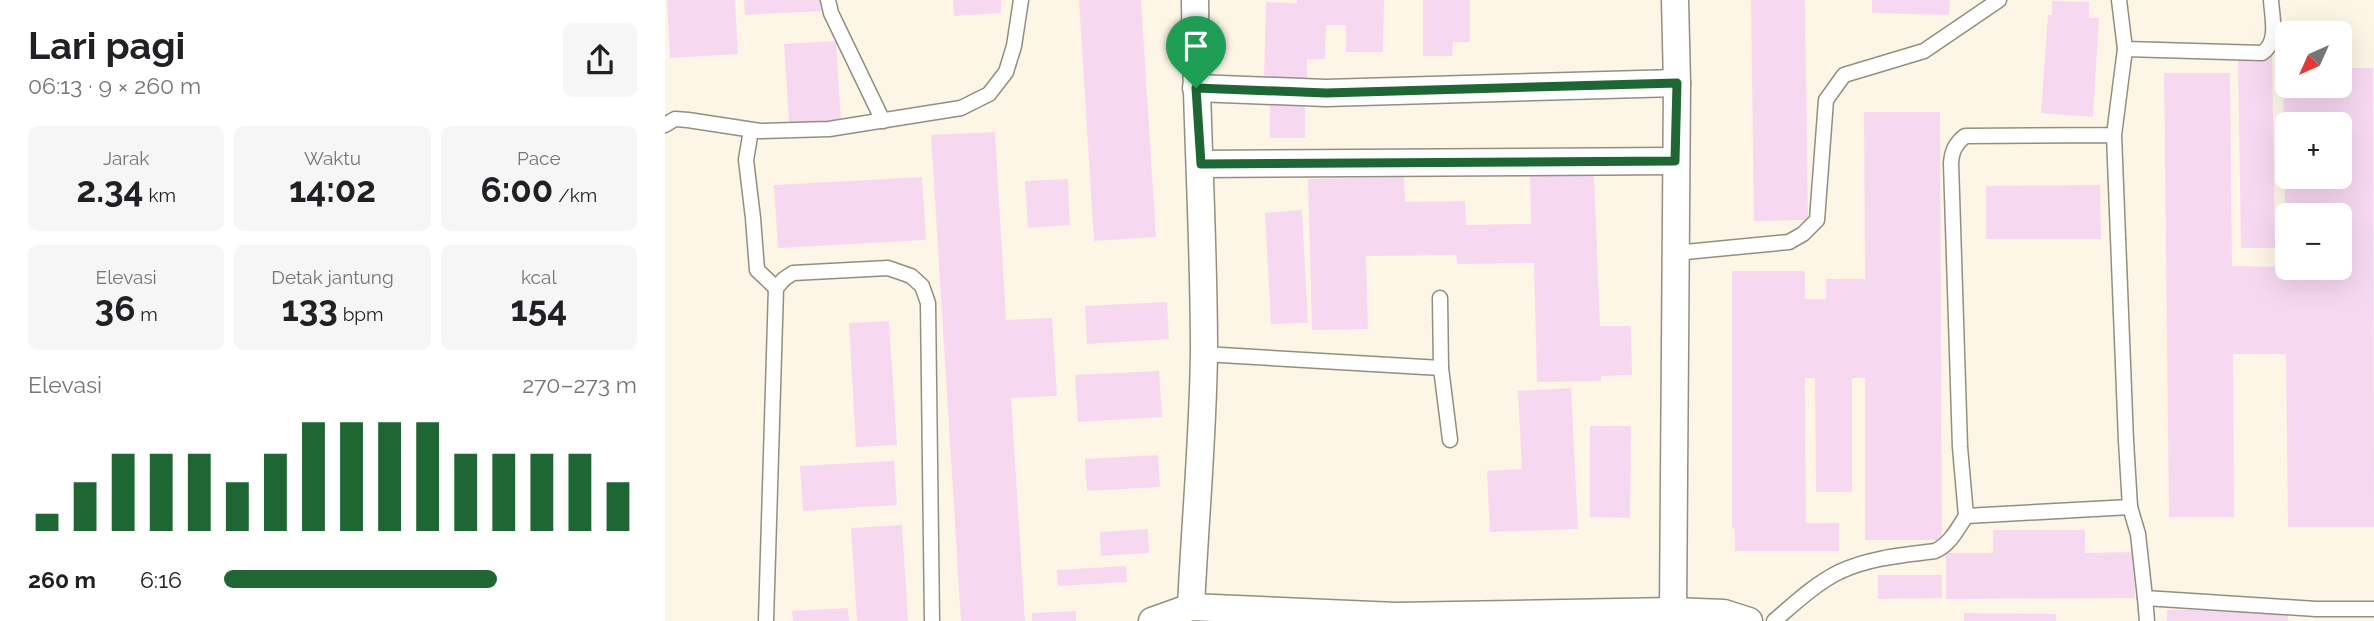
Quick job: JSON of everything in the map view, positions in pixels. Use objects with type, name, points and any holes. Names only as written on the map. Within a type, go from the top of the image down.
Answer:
[{"type":"street","points":[[1191,607],[1204,354],[1195,0]]},
{"type":"street","points":[[1673,611],[1677,83],[1675,0]]},
{"type":"street","points":[[1196,88],[1326,93],[1677,83]]},
{"type":"street","points":[[1201,164],[1675,161]]},
{"type":"street","points":[[1152,621],[1191,607],[1396,616],[1673,611],[1724,613],[1749,621]]},
{"type":"lane","points":[[828,0],[831,13],[883,121]]},
{"type":"lane","points":[[665,125],[675,119],[760,131],[829,130],[961,108],[989,94],[1006,72],[1014,46],[1021,0]]},
{"type":"lane","points":[[1675,253],[1789,242],[1803,234],[1818,220],[1826,100],[1836,84],[1845,75],[1924,51],[1999,0]]},
{"type":"lane","points":[[2119,0],[2125,49],[2114,135],[2126,441],[2130,507],[2137,534],[2147,621]]},
{"type":"lane","points":[[2125,49],[2262,53],[2270,48],[2273,39],[2271,0]]},
{"type":"lane","points":[[751,130],[746,160],[757,270],[776,288]]},
{"type":"lane","points":[[1774,621],[1817,585],[1857,564],[1941,548],[1966,516],[1959,420],[1951,163],[1952,151],[1958,142],[1965,136],[2114,135]]},
{"type":"lane","points":[[766,621],[776,288],[793,274],[888,268],[911,276],[922,286],[928,303],[932,621]]},
{"type":"lane","points":[[1440,298],[1441,368],[1450,440]]},
{"type":"lane","points":[[1204,354],[1441,368]]},
{"type":"lane","points":[[1966,516],[2130,507]]},
{"type":"lane","points":[[2145,598],[2316,615],[2374,609]]},
{"type":"building","points":[[667,0],[735,0],[738,54],[670,58]]},
{"type":"building","points":[[744,0],[820,0],[821,11],[745,15]]},
{"type":"building","points":[[953,0],[1001,0],[1001,13],[954,16]]},
{"type":"building","points":[[1079,0],[1141,0],[1156,237],[1094,241]]},
{"type":"building","points":[[1297,0],[1384,0],[1383,52],[1346,52],[1346,25],[1326,25],[1325,59],[1307,59],[1307,79],[1264,78],[1266,2],[1297,3]]},
{"type":"building","points":[[1423,0],[1470,0],[1470,42],[1453,42],[1452,56],[1423,56]]},
{"type":"building","points":[[1751,0],[1805,0],[1808,220],[1754,221]]},
{"type":"building","points":[[1872,0],[1950,0],[1949,15],[1872,13]]},
{"type":"building","points":[[2052,1],[2089,2],[2089,18],[2099,18],[2093,117],[2041,113],[2048,15],[2052,15]]},
{"type":"building","points":[[836,41],[841,121],[789,123],[784,44]]},
{"type":"building","points":[[2272,54],[2275,248],[2241,248],[2238,55]]},
{"type":"building","points":[[2352,68],[2373,68],[2374,527],[2288,527],[2286,354],[2233,354],[2234,517],[2169,517],[2164,73],[2230,73],[2232,266],[2275,267],[2275,280],[2352,280],[2352,203],[2285,203],[2285,189],[2352,189],[2352,112],[2284,112],[2283,98],[2352,98]]},
{"type":"building","points":[[1270,100],[1305,100],[1305,138],[1270,138]]},
{"type":"building","points":[[1864,112],[1940,112],[1942,540],[1865,540],[1865,378],[1852,378],[1852,492],[1816,492],[1815,378],[1805,378],[1806,523],[1839,523],[1839,551],[1735,551],[1735,529],[1732,528],[1732,271],[1805,271],[1805,299],[1826,299],[1826,279],[1865,279]]},
{"type":"building","points":[[995,132],[1006,320],[1052,318],[1057,396],[1011,398],[1025,621],[961,621],[931,135]]},
{"type":"building","points":[[1594,173],[1600,326],[1631,326],[1632,375],[1601,376],[1601,381],[1537,382],[1534,263],[1457,264],[1456,255],[1366,256],[1368,329],[1312,330],[1308,179],[1404,177],[1405,202],[1465,201],[1466,225],[1531,224],[1530,175]]},
{"type":"building","points":[[922,177],[926,240],[778,248],[774,185]]},
{"type":"building","points":[[1068,179],[1070,225],[1028,228],[1025,181]]},
{"type":"building","points":[[2100,185],[2101,239],[1986,239],[1986,186]]},
{"type":"building","points":[[1302,210],[1308,323],[1271,324],[1265,213]]},
{"type":"building","points":[[1167,302],[1169,339],[1087,344],[1085,306]]},
{"type":"building","points":[[889,321],[897,445],[856,447],[849,323]]},
{"type":"building","points":[[1159,371],[1162,417],[1078,422],[1075,375]]},
{"type":"building","points":[[1571,388],[1578,529],[1490,532],[1487,471],[1522,469],[1518,391]]},
{"type":"building","points":[[1590,426],[1631,426],[1630,518],[1590,517]]},
{"type":"building","points":[[1158,455],[1160,487],[1087,491],[1085,459]]},
{"type":"building","points":[[894,461],[897,505],[803,511],[800,466]]},
{"type":"building","points":[[902,525],[908,621],[857,621],[851,528]]},
{"type":"building","points":[[1148,529],[1149,553],[1101,556],[1100,532]]},
{"type":"building","points":[[1993,530],[2085,530],[2085,553],[2134,552],[2135,598],[1946,599],[1946,553],[1993,553]]},
{"type":"building","points":[[1126,566],[1127,582],[1058,586],[1057,570]]},
{"type":"building","points":[[1878,575],[1942,575],[1942,598],[1878,599]]},
{"type":"building","points":[[848,608],[849,621],[793,621],[792,611]]},
{"type":"building","points":[[2288,609],[2288,621],[2167,621],[2167,610]]},
{"type":"building","points":[[1076,611],[1076,621],[1032,621],[1032,613]]},
{"type":"building","points":[[1964,613],[2056,614],[2056,621],[1964,621]]},
{"type":"route","points":[[1677,83],[1675,161],[1201,164],[1196,88],[1326,93],[1677,83]]}]
